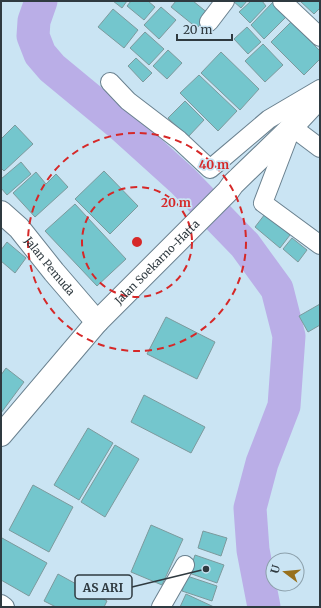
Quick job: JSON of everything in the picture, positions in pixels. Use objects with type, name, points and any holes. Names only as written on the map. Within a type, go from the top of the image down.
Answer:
[{"type":"main road","name":"Jalan Soekarno-Hatta","points":[[1,435],[97,322],[320,97]]},
{"type":"main road","name":"Jalan Pemuda","points":[[1,212],[19,228],[97,322]]},
{"type":"street","points":[[209,22],[225,1]]},
{"type":"street","points":[[282,1],[320,37]]},
{"type":"street","points":[[110,82],[128,101],[179,140],[210,169],[269,119],[320,88]]},
{"type":"street","points":[[320,148],[292,126],[263,203],[320,245]]},
{"type":"street","points":[[161,607],[185,565]]},
{"type":"street","points":[[1,604],[5,607]]},
{"type":"building","points":[[113,1],[127,1],[122,8]]},
{"type":"building","points":[[131,1],[148,1],[155,7],[144,20],[127,6]]},
{"type":"building","points":[[176,1],[193,1],[209,14],[197,28],[171,7]]},
{"type":"building","points":[[233,1],[247,1],[241,8]]},
{"type":"building","points":[[251,1],[262,1],[266,6],[250,23],[239,12]]},
{"type":"building","points":[[300,1],[320,1],[320,8],[314,14]]},
{"type":"building","points":[[273,2],[287,16],[264,39],[251,25]]},
{"type":"building","points":[[161,7],[176,20],[159,39],[144,25]]},
{"type":"building","points":[[113,9],[138,30],[124,48],[98,27]]},
{"type":"building","points":[[291,22],[320,51],[320,59],[304,75],[271,42]]},
{"type":"building","points":[[247,27],[261,42],[248,54],[234,39]]},
{"type":"building","points":[[145,32],[164,49],[149,65],[130,48]]},
{"type":"building","points":[[263,44],[283,65],[265,82],[245,61]]},
{"type":"building","points":[[168,50],[182,63],[167,79],[153,66]]},
{"type":"building","points":[[221,52],[259,89],[240,110],[201,73]]},
{"type":"building","points":[[136,58],[152,73],[143,82],[128,66]]},
{"type":"building","points":[[199,75],[237,111],[218,131],[180,93]]},
{"type":"building","points":[[185,101],[204,120],[188,137],[168,118]]},
{"type":"building","points":[[15,125],[33,144],[4,171],[1,168],[1,139]]},
{"type":"building","points":[[21,162],[31,174],[7,195],[1,188],[1,179]]},
{"type":"building","points":[[104,171],[138,206],[110,234],[75,199]]},
{"type":"building","points":[[36,172],[46,184],[56,174],[68,187],[35,217],[13,193]]},
{"type":"building","points":[[75,204],[126,259],[97,286],[45,231]]},
{"type":"building","points":[[265,214],[290,235],[280,248],[255,227]]},
{"type":"building","points":[[292,238],[307,250],[298,262],[283,249]]},
{"type":"building","points":[[7,242],[26,258],[15,273],[1,261],[1,250]]},
{"type":"building","points":[[320,304],[320,325],[308,332],[299,316]]},
{"type":"building","points":[[166,317],[215,342],[197,379],[147,354]]},
{"type":"building","points":[[6,368],[24,382],[1,413],[1,375]]},
{"type":"building","points":[[144,395],[205,427],[191,453],[131,422]]},
{"type":"building","points":[[88,428],[113,443],[79,500],[54,485]]},
{"type":"building","points":[[115,445],[139,459],[105,517],[81,502]]},
{"type":"building","points":[[33,485],[73,507],[49,552],[9,530]]},
{"type":"building","points":[[151,525],[183,539],[162,585],[131,572]]},
{"type":"building","points":[[203,531],[227,538],[221,556],[198,548]]},
{"type":"building","points":[[2,538],[47,563],[29,596],[1,580]]},
{"type":"building","points":[[195,555],[224,565],[217,583],[189,573]]},
{"type":"building","points":[[58,574],[107,601],[104,607],[56,607],[44,601]]},
{"type":"building","points":[[187,576],[217,586],[212,601],[182,591]]},
{"type":"building","points":[[186,594],[214,607],[180,607]]},
{"type":"waterway","points":[[41,1],[34,21],[33,36],[40,54],[52,68],[121,125],[183,181],[245,245],[277,289],[289,336],[284,406],[262,463],[250,508],[253,550],[264,607]]},
{"type":"place","name":"AS ARI","points":[[206,569]]}]
